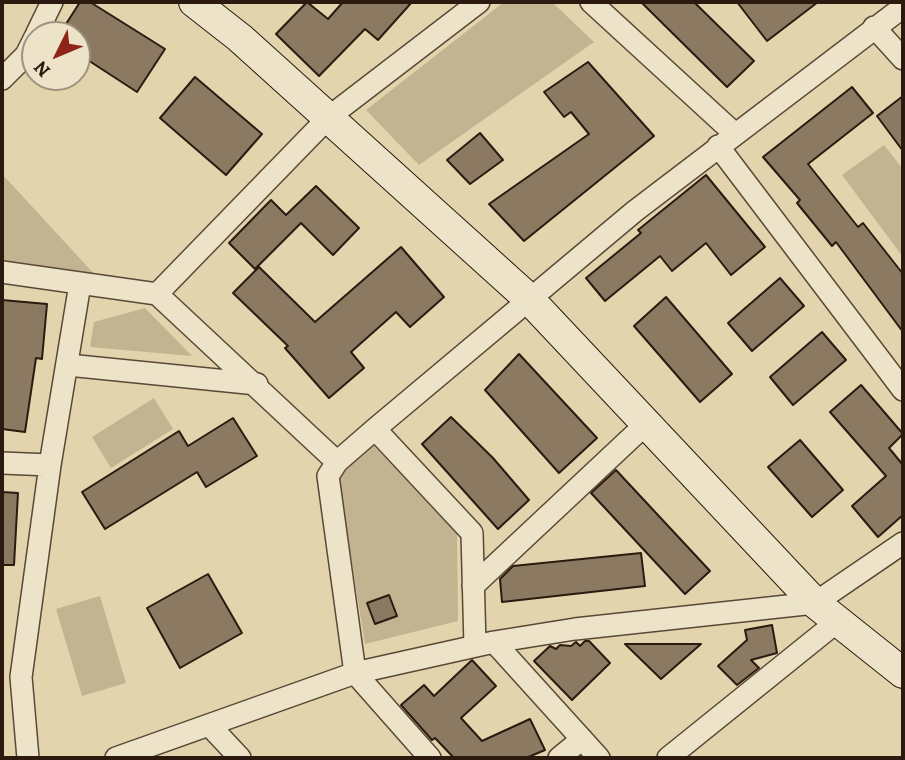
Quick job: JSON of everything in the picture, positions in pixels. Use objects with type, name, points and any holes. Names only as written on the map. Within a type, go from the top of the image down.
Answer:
[{"type":"main road","points":[[194,2],[329,117],[528,298],[827,612],[901,670]]},
{"type":"street","points":[[42,21],[52,2]]},
{"type":"street","points":[[158,294],[329,117],[479,2]]},
{"type":"street","points":[[592,2],[727,140],[903,390]]},
{"type":"street","points":[[430,758],[355,673],[328,476],[337,462],[528,298],[727,140],[903,7]]},
{"type":"street","points":[[874,27],[903,59]]},
{"type":"street","points":[[2,79],[21,60]]},
{"type":"street","points":[[2,272],[158,294],[257,384],[337,462]]},
{"type":"street","points":[[28,758],[11,677],[68,365],[80,284]]},
{"type":"street","points":[[68,365],[257,384]]},
{"type":"street","points":[[473,586],[647,423]]},
{"type":"street","points":[[375,429],[472,533],[473,586],[484,644],[599,758]]},
{"type":"street","points":[[2,463],[50,465]]},
{"type":"street","points":[[668,758],[903,543]]},
{"type":"street","points":[[116,758],[355,673],[484,644],[575,629],[827,612]]},
{"type":"street","points":[[210,726],[240,758]]},
{"type":"street","points":[[559,758],[582,739]]},
{"type":"shaded area","points":[[504,2],[552,2],[594,42],[419,165],[366,110]]},
{"type":"shaded area","points":[[884,145],[903,169],[903,257],[842,175]]},
{"type":"shaded area","points":[[2,174],[96,276],[2,260]]},
{"type":"shaded area","points":[[145,308],[192,356],[90,347],[94,322]]},
{"type":"shaded area","points":[[154,398],[173,429],[111,468],[92,437]]},
{"type":"shaded area","points":[[372,444],[457,534],[458,621],[365,644],[338,478]]},
{"type":"shaded area","points":[[100,596],[126,683],[82,696],[56,609]]},
{"type":"building","points":[[80,2],[90,2],[165,49],[137,92],[91,62],[91,21],[68,21]]},
{"type":"building","points":[[307,2],[328,19],[343,2],[412,2],[378,40],[365,29],[319,76],[276,34]]},
{"type":"building","points":[[641,2],[694,2],[754,61],[727,87]]},
{"type":"building","points":[[737,2],[818,2],[767,41]]},
{"type":"building","points":[[588,62],[654,136],[524,241],[489,204],[589,134],[571,112],[564,117],[544,92]]},
{"type":"building","points":[[195,77],[262,134],[226,175],[160,118]]},
{"type":"building","points":[[852,87],[873,113],[808,164],[858,227],[863,223],[903,274],[903,332],[836,242],[832,246],[797,203],[800,200],[763,157]]},
{"type":"building","points":[[903,96],[903,151],[877,116]]},
{"type":"building","points":[[480,133],[503,160],[470,184],[447,160]]},
{"type":"building","points":[[706,175],[765,247],[731,275],[706,243],[672,271],[660,256],[605,301],[586,278],[641,233],[638,230]]},
{"type":"building","points":[[316,186],[359,228],[333,255],[301,223],[255,269],[229,243],[271,200],[286,215]]},
{"type":"building","points":[[401,247],[444,297],[410,327],[396,312],[351,352],[364,368],[329,398],[285,348],[288,346],[233,293],[259,267],[315,322]]},
{"type":"building","points":[[780,278],[804,306],[752,351],[728,323]]},
{"type":"building","points":[[666,297],[732,374],[700,402],[634,326]]},
{"type":"building","points":[[2,300],[47,304],[42,359],[36,358],[25,432],[2,429]]},
{"type":"building","points":[[822,332],[846,360],[793,405],[770,377]]},
{"type":"building","points":[[519,354],[597,438],[559,473],[485,390]]},
{"type":"building","points":[[861,385],[903,434],[889,448],[903,465],[903,515],[878,537],[852,506],[886,476],[830,412]]},
{"type":"building","points":[[451,417],[493,458],[529,500],[498,529],[422,444]]},
{"type":"building","points":[[233,418],[257,456],[206,487],[197,472],[105,529],[82,492],[179,431],[188,446]]},
{"type":"building","points":[[800,440],[843,490],[812,517],[768,467]]},
{"type":"building","points":[[616,470],[710,571],[685,594],[591,493]]},
{"type":"building","points":[[2,492],[18,493],[14,565],[2,565]]},
{"type":"building","points":[[641,553],[645,586],[502,602],[500,579],[513,566]]},
{"type":"building","points":[[208,574],[242,633],[180,668],[147,608]]},
{"type":"building","points":[[389,595],[397,616],[375,624],[367,603]]},
{"type":"building","points":[[772,625],[777,653],[751,660],[759,668],[737,685],[718,666],[747,640],[745,630]]},
{"type":"building","points":[[589,641],[610,663],[572,700],[534,661],[550,646],[556,649],[560,645],[571,646],[576,642],[580,646]]},
{"type":"building","points":[[625,644],[701,644],[661,679]]},
{"type":"building","points":[[472,660],[496,686],[461,718],[482,741],[530,719],[545,750],[526,758],[454,758],[435,738],[432,740],[401,705],[424,685],[434,696]]}]
